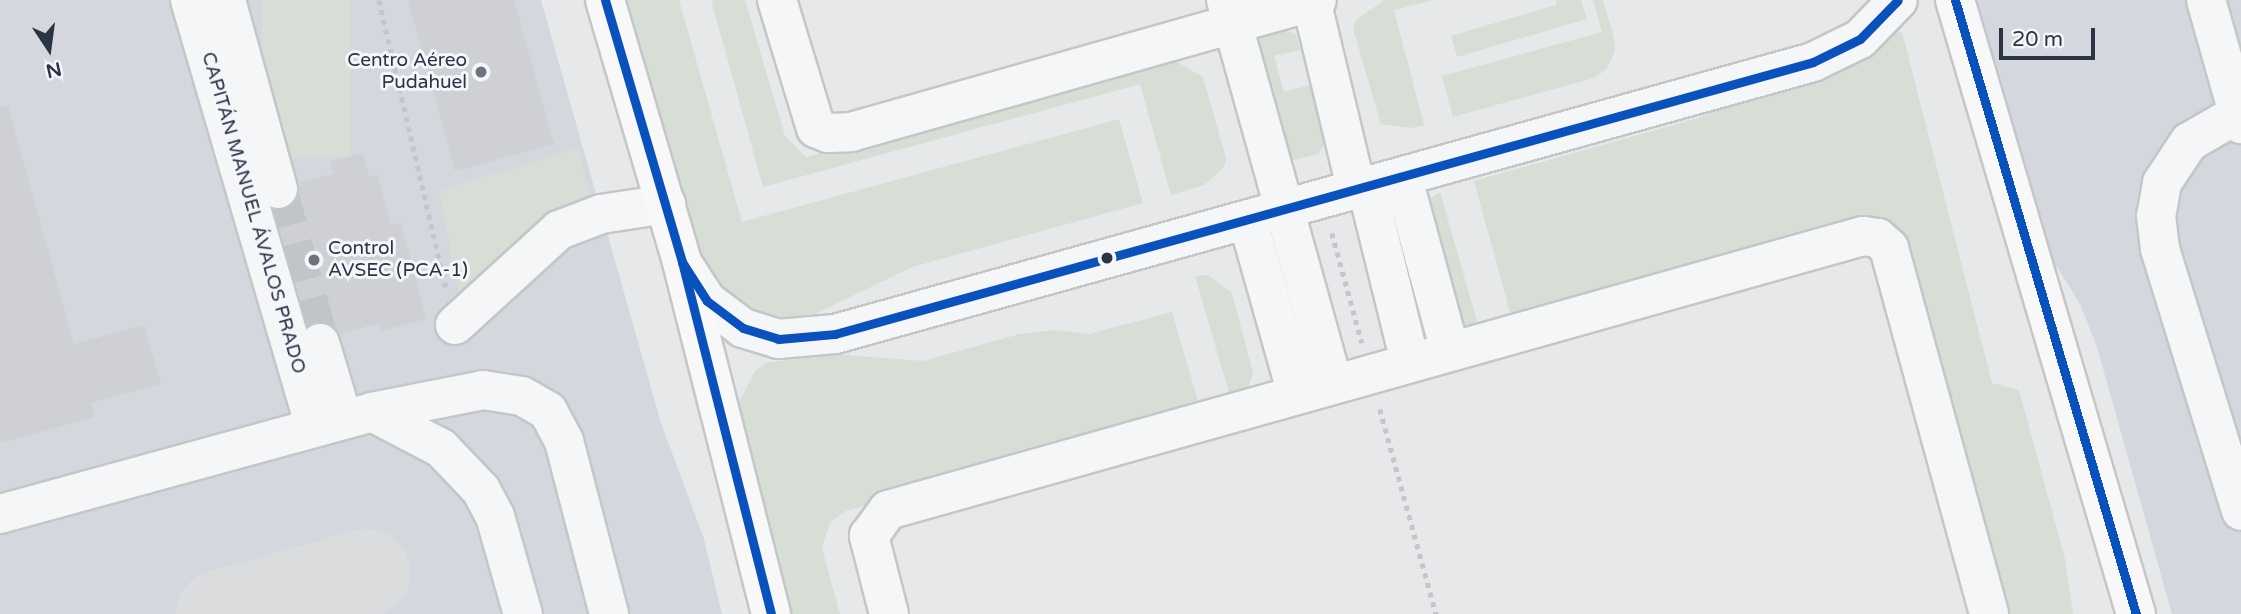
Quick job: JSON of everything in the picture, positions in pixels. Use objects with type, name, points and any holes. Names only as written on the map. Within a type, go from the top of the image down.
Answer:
[{"type":"highway","points":[[605,0],[682,262],[771,614]]},
{"type":"highway","points":[[1955,0],[2127,604]]},
{"type":"street","points":[[778,0],[816,128],[828,133],[851,132],[1229,11],[1313,1],[1410,362]]},
{"type":"street","points":[[682,262],[723,317],[764,336],[796,340],[835,334],[1813,62],[1860,39],[1898,0]]},
{"type":"street","points":[[2206,0],[2240,116],[2189,142],[2169,167],[2156,216],[2160,249],[2241,511]]},
{"type":"street","name":"CAPITÁN MANUEL ÁVALOS PRADO","points":[[203,4],[241,54],[278,189]]},
{"type":"street","name":"CAPITÁN MANUEL ÁVALOS PRADO","points":[[203,4],[220,102],[267,264],[343,419]]},
{"type":"street","points":[[1229,11],[1333,384]]},
{"type":"street","points":[[220,102],[241,54]]},
{"type":"street","points":[[1403,178],[1450,351]]},
{"type":"street","points":[[456,325],[559,230],[601,214],[666,204]]},
{"type":"street","points":[[1248,221],[1297,394]]},
{"type":"street","points":[[889,614],[869,536],[888,510],[1863,236],[1878,238],[1889,248],[1989,614]]},
{"type":"street","name":"CAPITÁN MANUEL ÁVALOS PRADO","points":[[320,344],[343,419]]},
{"type":"street","points":[[0,514],[343,419],[483,390],[522,396],[548,411],[564,441],[609,614]]},
{"type":"street","points":[[343,419],[441,447],[481,490],[495,516],[523,614]]},
{"type":"path","points":[[379,0],[456,325]]},
{"type":"shaded area","points":[[0,0],[541,0],[661,423],[704,539],[722,614],[0,614]]},
{"type":"shaded area","points":[[262,0],[351,0],[351,157],[262,157]]},
{"type":"shaded area","points":[[624,0],[679,0],[742,222],[1119,119],[1143,203],[912,267],[817,313],[786,318],[744,313],[699,270]]},
{"type":"shaded area","points":[[711,0],[745,0],[785,136],[806,157],[1174,60],[1203,77],[1226,158],[1224,167],[1204,185],[1171,195],[1140,84],[763,187]]},
{"type":"shaded area","points":[[1385,0],[1434,0],[1394,10],[1424,125],[1412,128],[1381,124],[1353,29],[1357,19]]},
{"type":"shaded area","points":[[1556,0],[1581,0],[1587,19],[1457,57],[1451,36],[1556,5]]},
{"type":"shaded area","points":[[1593,0],[1603,0],[1614,38],[1615,51],[1607,69],[1594,78],[1453,117],[1442,76],[1602,32]]},
{"type":"shaded area","points":[[1976,0],[2241,0],[2241,614],[2172,614],[2097,347],[2080,304],[2028,220]]},
{"type":"shaded area","points":[[1286,30],[1296,35],[1300,50],[1274,56],[1284,92],[1310,85],[1325,143],[1319,154],[1295,160],[1286,159],[1255,38]]},
{"type":"shaded area","points":[[1902,32],[1992,383],[2019,390],[2065,559],[2073,614],[2006,614],[1902,235],[1513,323],[1474,181],[1698,118],[1884,33]]},
{"type":"shaded area","points":[[578,148],[590,194],[556,209],[461,305],[439,191]]},
{"type":"shaded area","points":[[1440,192],[1480,332],[1469,334],[1451,324],[1426,201]]},
{"type":"shaded area","points":[[1208,275],[1232,293],[1253,373],[1248,389],[1232,403],[1195,276]]},
{"type":"shaded area","points":[[1172,312],[1201,412],[846,511],[830,522],[822,548],[840,614],[784,614],[734,412],[755,371],[766,363],[830,354],[923,361],[1020,334],[1055,330],[1089,334]]},
{"type":"building","name":"Centro Aéreo Pudahuel","points":[[408,0],[514,0],[554,144],[455,171]]},
{"type":"building","points":[[8,106],[74,344],[144,325],[161,384],[91,403],[95,417],[0,443],[0,107]]},
{"type":"building","points":[[363,153],[369,177],[378,175],[391,226],[401,223],[426,319],[381,331],[379,323],[340,334],[326,322],[308,325],[274,210],[294,204],[299,183],[333,174],[330,162]]},
{"type":"taxiway","points":[[220,614],[366,573]]},
{"type":"tunnel","points":[[278,189],[320,343]]},
{"type":"transit line","points":[[605,0],[682,262],[771,614]]},
{"type":"transit line","points":[[682,262],[707,301],[743,328],[778,339],[835,334],[1813,62],[1860,39],[1898,0]]},
{"type":"transit line","points":[[1955,0],[2136,614]]},
{"type":"place","name":"Centro Aéreo Pudahuel","points":[[481,72]]},
{"type":"place","name":"Control AVSEC (PCA-1)","points":[[314,260]]}]
